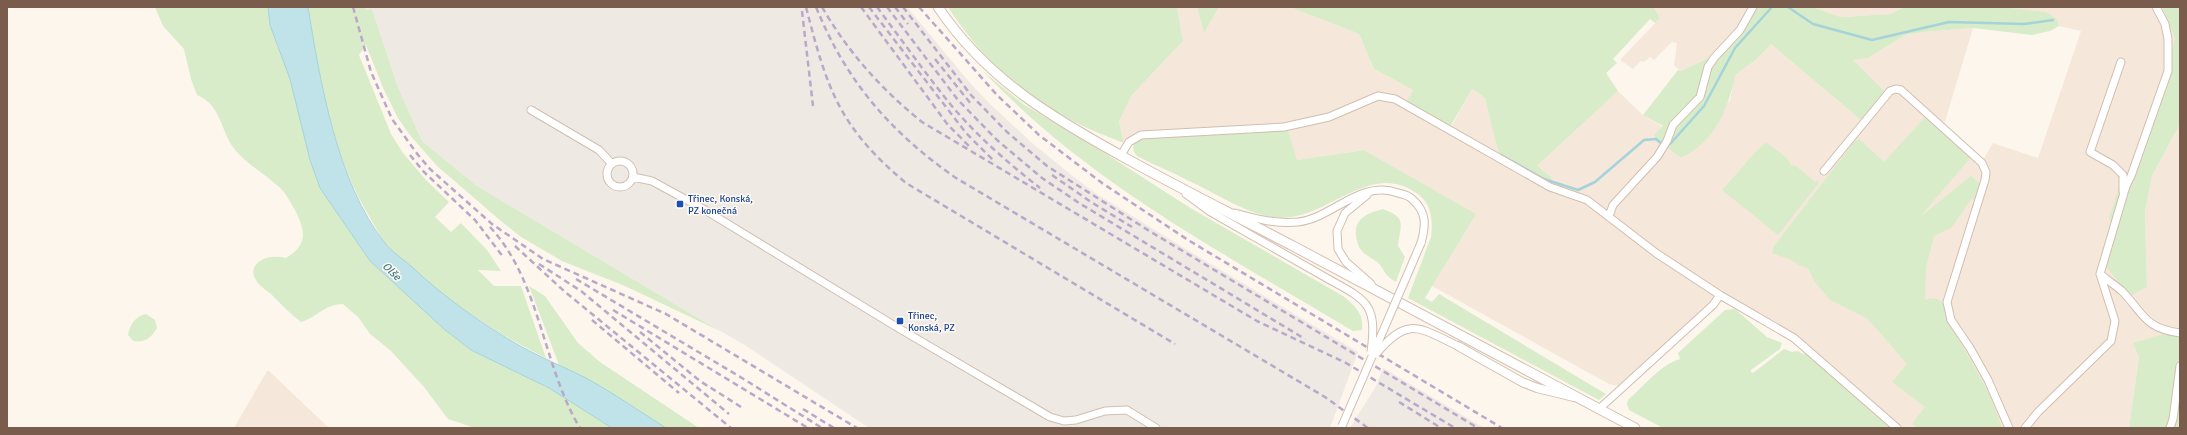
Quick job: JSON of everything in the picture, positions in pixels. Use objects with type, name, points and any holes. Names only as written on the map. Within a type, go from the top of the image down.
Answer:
[{"type":"main road","points":[[938,7],[978,57],[1012,87],[1042,110],[1176,186],[1379,291],[1635,428]]},
{"type":"street","points":[[1609,216],[1613,204],[1663,149],[1673,125],[1700,97],[1708,67],[1714,58],[1740,30],[1753,7]]},
{"type":"street","points":[[2025,428],[2038,412],[2111,341],[2115,321],[2100,274],[2124,193],[2168,71],[2168,39],[2164,24],[2156,7]]},
{"type":"street","points":[[2121,62],[2090,152],[2113,165],[2123,175],[2124,193]]},
{"type":"street","points":[[1824,170],[1890,91],[1896,89],[1901,90],[1982,163],[1986,172],[1985,180],[1951,284],[1947,302],[1951,320],[1977,360],[2009,428]]},
{"type":"street","points":[[1121,155],[1129,142],[1141,135],[1284,127],[1329,117],[1378,96],[1396,99],[1550,187],[1587,200],[1656,253],[1720,295],[1794,338],[1897,428]]},
{"type":"street","points":[[531,110],[599,150],[612,164]]},
{"type":"street","points":[[618,161],[630,165],[633,177],[630,183],[625,187],[613,186],[609,182],[607,172],[612,164],[618,161]]},
{"type":"street","points":[[633,177],[652,181],[705,210],[895,326],[1050,417],[1064,421],[1076,420],[1105,411],[1126,410],[1156,428]]},
{"type":"street","points":[[1176,186],[1209,211],[1354,294],[1365,304],[1371,314],[1374,324],[1370,360]]},
{"type":"street","points":[[1224,210],[1271,222],[1300,222],[1320,215],[1355,196],[1383,190],[1395,191],[1409,196],[1420,206],[1426,222],[1422,243],[1341,427]]},
{"type":"street","points":[[1368,193],[1345,212],[1337,231],[1338,249],[1346,262],[1379,291]]},
{"type":"street","points":[[2100,274],[2122,291],[2140,315],[2155,327],[2180,333]]},
{"type":"street","points":[[1599,409],[1713,305],[1720,295]]},
{"type":"street","points":[[1370,360],[1387,340],[1400,330],[1424,330],[1458,346],[1522,382],[1537,388],[1580,399]]},
{"type":"street","points":[[2170,428],[2173,419],[2180,366]]},
{"type":"shaded area","points":[[365,7],[907,7],[970,83],[989,103],[1032,143],[1074,177],[1095,193],[1184,248],[1358,352],[1330,428],[869,428],[746,346],[477,186],[422,141],[397,85],[372,9],[366,10]]},
{"type":"shaded area","points":[[1177,7],[1197,7],[1204,32],[1219,7],[1290,7],[1359,34],[1374,69],[1413,90],[1451,127],[1472,89],[1485,98],[1500,154],[1537,166],[1618,91],[1643,115],[1663,127],[1654,136],[1681,158],[1730,100],[1735,74],[1757,59],[1771,44],[1862,121],[1852,60],[1868,58],[1905,35],[1973,28],[1944,125],[1983,160],[1993,143],[2038,158],[2081,31],[2059,26],[2057,19],[2000,7],[2162,7],[2175,39],[2133,178],[2147,287],[2145,212],[2152,176],[2180,124],[2180,336],[2139,357],[2129,428],[1893,428],[1795,342],[1727,300],[1719,302],[1624,387],[1609,384],[1432,286],[1475,214],[1364,150],[1297,160],[1288,130],[1142,138],[1124,143],[1119,122],[1131,96],[1183,41]]},
{"type":"shaded area","points":[[1654,7],[1754,7],[1724,52],[1681,71],[1674,66],[1677,43],[1672,42],[1654,60],[1650,57],[1644,62],[1641,61],[1633,69],[1620,60],[1660,18]]},
{"type":"shaded area","points":[[1812,7],[1905,7],[1890,14],[1841,17]]},
{"type":"shaded area","points":[[1383,368],[1484,428],[1350,428],[1376,386]]},
{"type":"shaded area","points":[[267,371],[269,371],[329,428],[234,428]]},
{"type":"green space","points":[[155,7],[268,7],[270,25],[290,79],[310,160],[320,188],[370,261],[444,329],[471,350],[549,388],[612,428],[475,428],[448,419],[424,387],[391,351],[370,334],[358,317],[343,304],[331,306],[301,322],[289,312],[257,282],[253,272],[254,267],[260,261],[269,257],[286,258],[298,248],[303,238],[303,232],[296,212],[282,189],[246,161],[236,151],[231,144],[216,112],[205,99],[197,95],[191,79],[184,49],[163,26]]},
{"type":"green space","points":[[308,7],[365,7],[366,10],[372,9],[397,85],[422,141],[477,186],[722,332],[625,286],[562,261],[521,237],[501,221],[437,166],[409,134],[398,118],[384,90],[366,45],[359,55],[391,134],[403,153],[426,180],[449,202],[435,217],[451,232],[461,223],[487,250],[501,271],[478,270],[494,286],[521,286],[546,358],[505,336],[461,308],[440,292],[402,260],[386,244],[358,196],[337,144],[317,62]]},
{"type":"green space","points":[[948,7],[1177,7],[1183,41],[1131,96],[1119,122],[1124,143],[1073,121],[1019,86],[988,58],[960,25]]},
{"type":"green space","points":[[1197,7],[1219,7],[1204,33]]},
{"type":"green space","points":[[1290,7],[1654,7],[1660,18],[1655,23],[1650,19],[1613,59],[1617,63],[1606,73],[1618,91],[1537,166],[1552,178],[1546,184],[1499,154],[1485,98],[1472,89],[1450,127],[1407,102],[1413,90],[1374,69],[1359,34]]},
{"type":"green space","points":[[1754,7],[1812,7],[1841,17],[1890,14],[1905,7],[2000,7],[2046,12],[2057,19],[2059,26],[2050,31],[2032,35],[1973,28],[1923,32],[1905,35],[1868,58],[1853,60],[1886,93],[1862,121],[1771,44],[1757,59],[1736,74],[1729,100],[1719,123],[1704,142],[1681,158],[1656,139],[1654,135],[1663,126],[1643,115],[1678,70],[1681,71],[1724,51]]},
{"type":"green space","points":[[2162,7],[2180,7],[2180,124],[2152,176],[2145,212],[2147,287],[2130,296],[2104,264],[2113,229],[2109,218],[2119,187],[2133,178],[2175,39]]},
{"type":"green space","points":[[983,71],[1023,104],[1100,150],[1192,209],[1343,296],[1358,310],[1362,319],[1362,330],[1353,331],[1206,244],[1111,181],[1066,147],[1023,111]]},
{"type":"green space","points":[[1925,117],[1971,157],[1920,217],[1971,176],[1981,185],[1977,198],[1971,200],[1951,228],[1934,236],[1926,267],[1925,300],[1930,298],[1938,299],[1942,302],[1952,327],[1991,397],[2002,428],[1917,428],[1912,424],[1925,407],[1892,382],[1907,364],[1868,319],[1830,300],[1814,281],[1808,268],[1772,253],[1774,246],[1854,142],[1859,139],[1884,162]]},
{"type":"green space","points":[[1288,130],[1297,160],[1364,150],[1476,214],[1425,298],[1432,302],[1439,294],[1606,394],[1599,400],[1408,298],[1431,237],[1432,220],[1427,204],[1423,199],[1419,195],[1400,185],[1382,183],[1364,187],[1311,212],[1292,217],[1272,217],[1261,215],[1240,207],[1143,159],[1137,156],[1133,148],[1134,143],[1141,138]]},
{"type":"green space","points":[[1767,143],[1787,158],[1791,165],[1796,166],[1815,182],[1817,180],[1819,183],[1778,235],[1722,190],[1763,144]]},
{"type":"green space","points":[[1383,209],[1391,212],[1399,219],[1401,223],[1398,246],[1405,257],[1396,282],[1387,275],[1377,262],[1362,251],[1356,238],[1357,225],[1363,217],[1372,212]]},
{"type":"green space","points":[[529,286],[545,296],[578,343],[600,362],[699,428],[666,428],[585,378],[559,365]]},
{"type":"green space","points":[[1735,309],[1767,337],[1782,343],[1780,349],[1751,370],[1751,372],[1753,373],[1784,349],[1792,352],[1798,351],[1803,354],[1806,353],[1893,428],[1663,428],[1629,410],[1627,404],[1628,400],[1659,371],[1680,359],[1678,353],[1725,310]]},
{"type":"green space","points":[[146,314],[155,320],[157,328],[147,339],[133,341],[128,335],[130,328],[136,319]]},
{"type":"green space","points":[[2163,334],[2180,336],[2180,428],[2129,428],[2139,357],[2133,343]]},
{"type":"water","name":"Olše","points":[[268,7],[308,7],[325,98],[343,161],[354,191],[368,219],[385,243],[424,278],[464,310],[530,351],[584,377],[615,395],[666,428],[612,428],[549,388],[471,350],[444,329],[370,261],[320,188],[310,160],[290,79],[270,25]]},
{"type":"waterway","points":[[1501,155],[1544,179],[1578,190],[1595,182],[1644,140],[1656,139],[1664,146],[1671,143],[1704,106],[1735,48],[1772,7]]},
{"type":"waterway","points":[[1788,7],[1813,24],[1872,40],[1949,22],[2024,24],[2053,20]]},
{"type":"railway","points":[[353,7],[371,72],[392,119],[430,169],[492,224],[543,259],[666,314],[857,428]]},
{"type":"railway","points":[[806,7],[821,61],[829,84],[839,105],[850,124],[883,163],[906,183],[1175,344]]},
{"type":"railway","points":[[816,7],[841,58],[872,103],[910,142],[932,160],[956,178],[1325,397],[1368,428]]},
{"type":"railway","points":[[822,7],[832,24],[866,69],[879,83],[922,122],[1257,321],[1346,363],[1455,428]]},
{"type":"railway","points":[[861,7],[948,125],[970,147]]},
{"type":"railway","points":[[869,7],[966,133],[995,162]]},
{"type":"railway","points":[[877,7],[932,81],[971,128],[993,149],[1040,188]]},
{"type":"railway","points":[[887,7],[958,100],[997,140],[1042,178],[1079,203],[1305,339]]},
{"type":"railway","points":[[895,7],[908,24]]},
{"type":"railway","points":[[903,7],[971,95],[1007,132],[1047,166],[1151,232],[1478,428]]},
{"type":"railway","points":[[919,7],[997,95],[1039,135],[1102,183],[1188,240],[1502,428]]},
{"type":"railway","points":[[802,11],[813,106]]},
{"type":"railway","points":[[935,59],[971,104]]},
{"type":"railway","points":[[410,155],[424,172],[475,220],[504,258]]},
{"type":"railway","points":[[1052,175],[1091,202],[1132,227]]},
{"type":"railway","points":[[490,227],[507,249],[520,273],[531,298],[567,404],[580,428]]},
{"type":"railway","points":[[515,246],[564,291],[731,428]]},
{"type":"railway","points":[[539,264],[581,291],[729,414]]},
{"type":"railway","points":[[576,279],[742,378],[822,428]]},
{"type":"railway","points":[[613,310],[808,428]]},
{"type":"railway","points":[[592,320],[679,393]]},
{"type":"railway","points":[[640,332],[700,381],[741,407]]},
{"type":"railway","points":[[1399,402],[1441,428]]},
{"type":"railway","points":[[803,409],[834,428]]},
{"type":"place","name":"Třinec, Konská, PZ konečná","points":[[680,204]]},
{"type":"place","name":"Třinec, Konská, PZ","points":[[900,321]]}]
